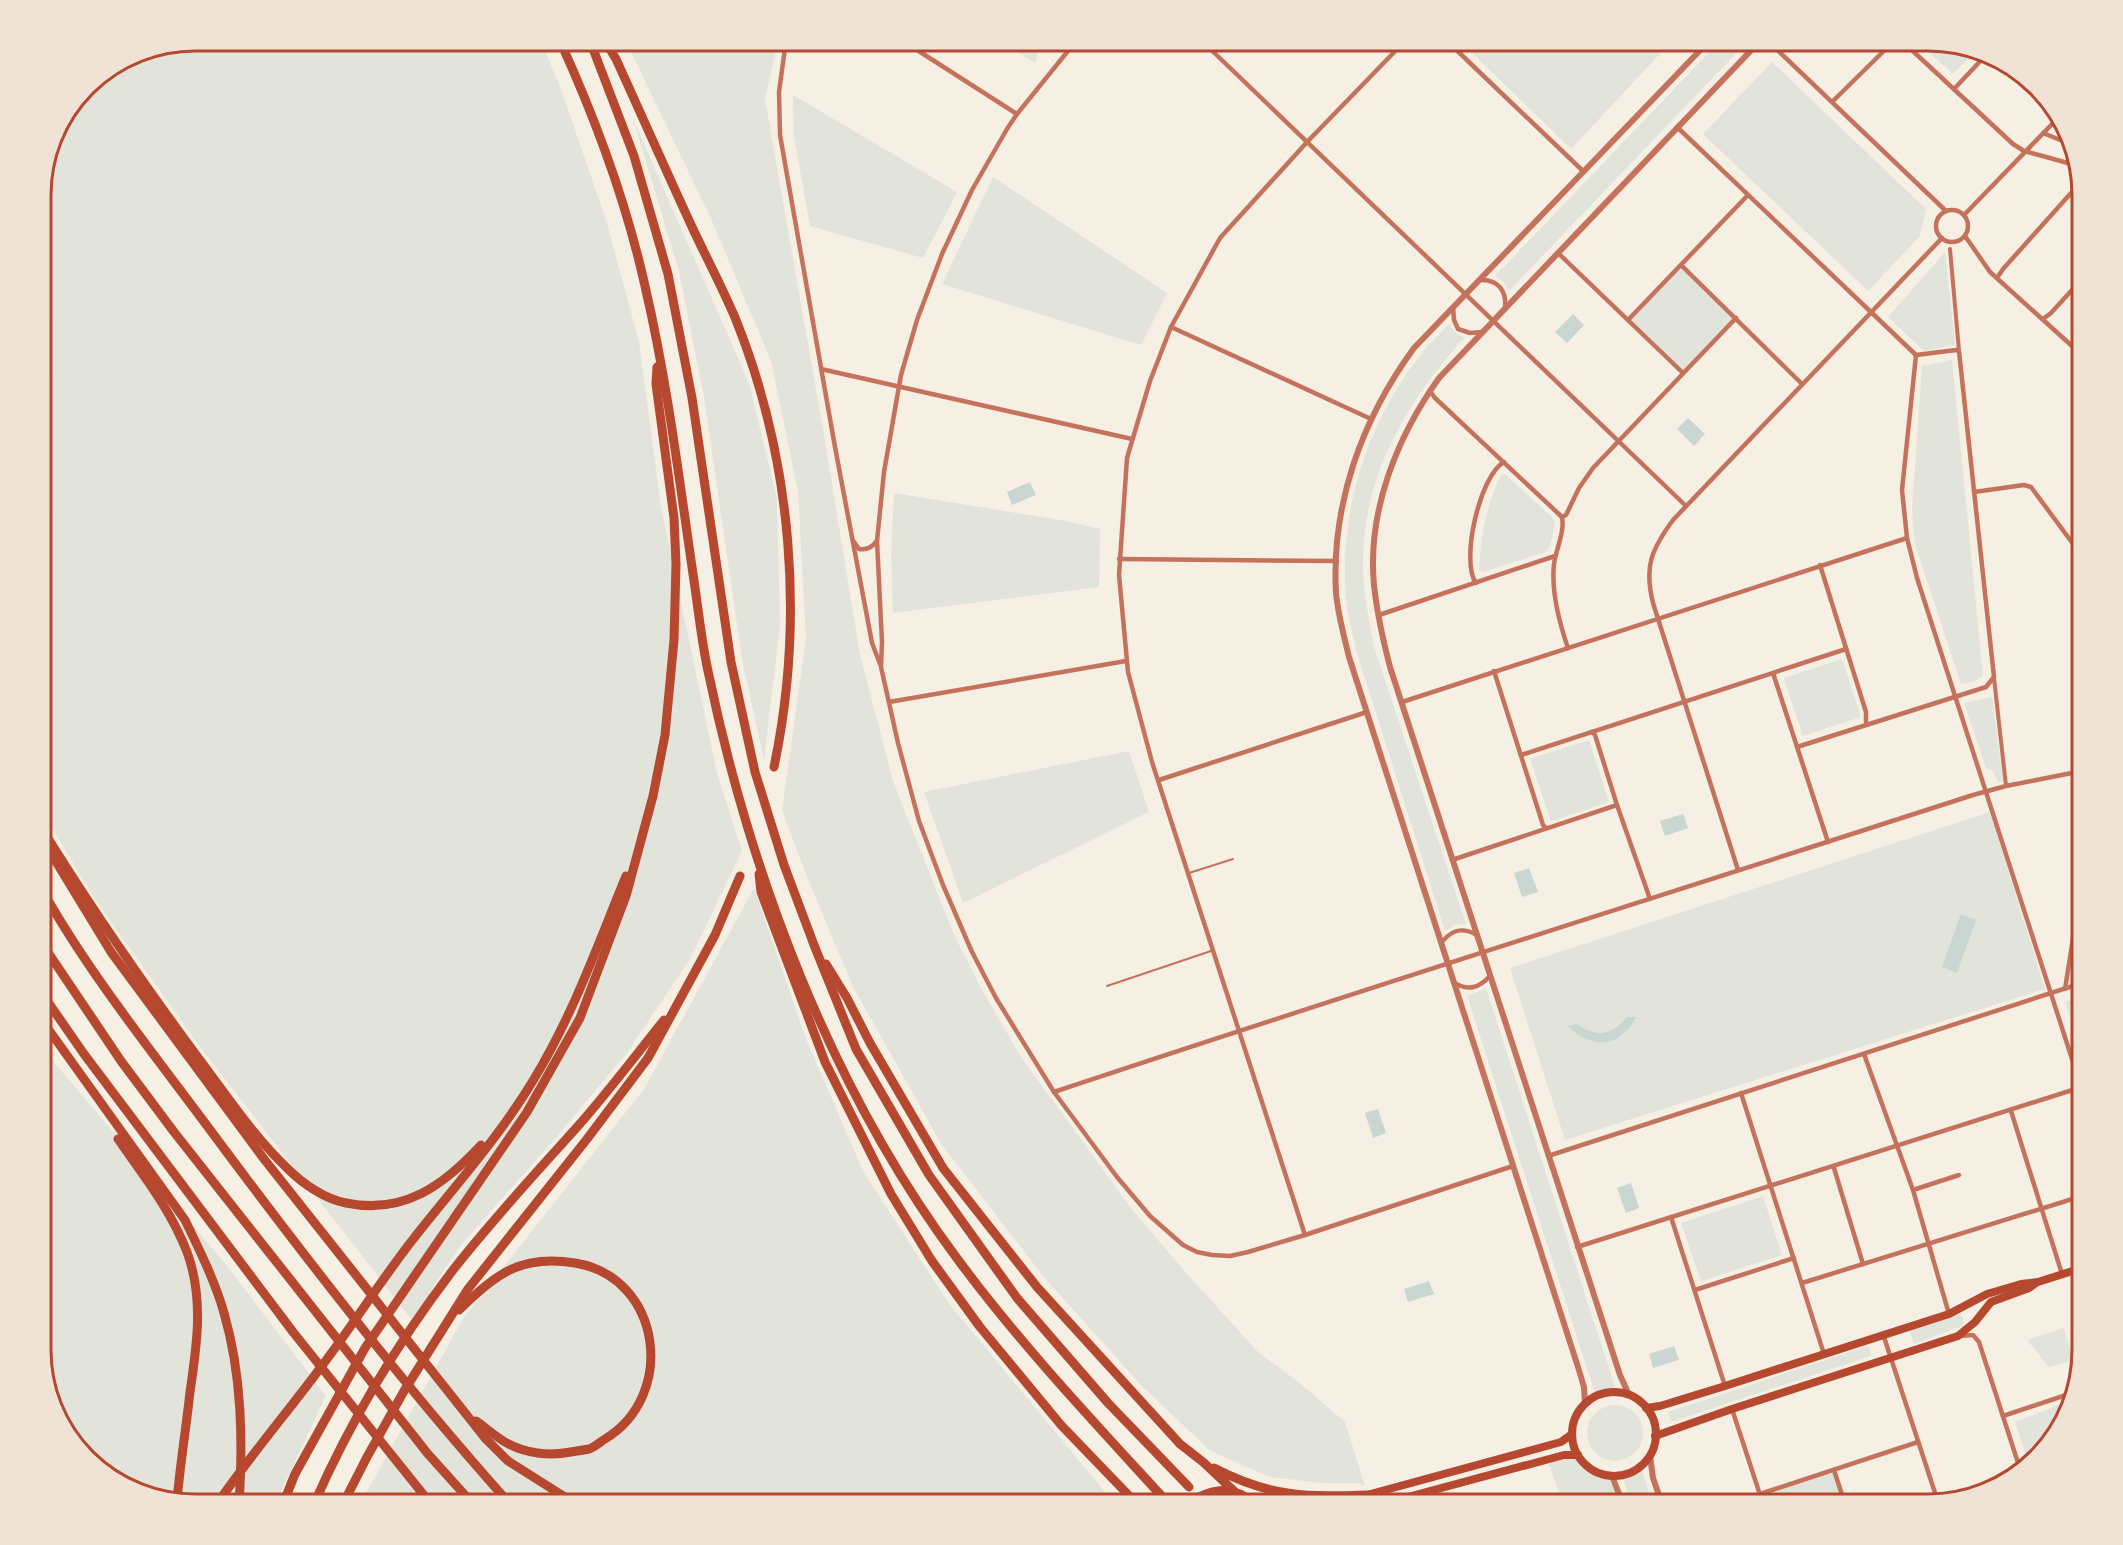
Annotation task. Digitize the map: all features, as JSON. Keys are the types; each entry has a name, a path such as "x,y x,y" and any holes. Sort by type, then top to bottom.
{"highway":[{"path":"566,51 590,107 622,202 645,285 658,350 707,667 733,780 755,854 812,1005 871,1124 911,1190 954,1254 998,1312 1060,1385 1160,1494"},
{"path":"594,51 634,156 668,274 692,399 730,662 755,772 784,865 856,1049 929,1175 1017,1298 1108,1403 1189,1487"},
{"path":"611,51 736,320 759,389 776,458 785,507 790,636 783,725 774,766"},
{"path":"287,1494 295,1474 365,1348 527,1112 580,1018 626,896 653,796 665,735 674,640 674,518 656,384 658,350"},
{"path":"224,1494 357,1319 399,1257 511,1115 535,1078 593,959 641,840"},
{"path":"51,843 155,1000 261,1139 289,1170 315,1190 344,1203 372,1206 405,1201 434,1188 460,1168 487,1138 549,1052"},
{"path":"51,853 111,952 264,1159 456,1402 485,1438 508,1461 560,1494"},
{"path":"755,854 761,892 825,1062 891,1194 932,1261 980,1327 1061,1425 1127,1494"},
{"path":"348,1494 404,1391 468,1289 587,1140 648,1058 715,935 740,876"},
{"path":"51,903 107,990 244,1175 439,1424 501,1494"},
{"path":"814,945 848,998 870,1043 943,1168 1037,1287 1180,1444 1235,1492"},
{"path":"51,957 121,1061 314,1312 428,1454 464,1494"},
{"path":"319,1494 355,1422 428,1305 478,1239 580,1124 682,998"},
{"path":"51,1006 84,1054 293,1332 425,1494"},
{"path":"51,1033 185,1220 199,1248 224,1312 234,1355 240,1415 239,1494"},
{"path":"66,1055 82,1088 158,1195 176,1226 188,1254 197,1294 198,1322 178,1493"},
{"path":"451,1318 476,1293 501,1274 528,1262 555,1260 583,1264 607,1274 633,1296 646,1324 652,1354 650,1372 638,1407 618,1431 590,1448 558,1454 539,1454 507,1443 469,1416"},
{"path":"1203,1462 1238,1480 1272,1492 1288,1494"}],"main road":[{"path":"1646,1408 1660,1406 1725,1386 1949,1314 1987,1294 2072,1271"},
{"path":"1655,1436 1958,1336 1975,1322 1991,1302 2029,1288 2038,1282"},
{"path":"1606,1393 1629,1395 1646,1408 1652,1416 1655,1436 1650,1456 1634,1471 1612,1476 1598,1473 1586,1466 1573,1445 1572,1434 1578,1412 1595,1397 1606,1393"},
{"path":"1375,1494 1561,1442 1572,1434"},
{"path":"1419,1494 1564,1455 1578,1455"},
{"path":"1200,1494 1219,1490 1240,1494"}],"street":[{"path":"785,51 779,92 780,135 872,643 881,667 898,743 920,821 956,918 996,998 1054,1092 1117,1177 1150,1216 1183,1245 1197,1252 1230,1256 1305,1235 1513,1166"},
{"path":"920,51 1017,114"},
{"path":"881,667 881,597 877,541 884,472 898,387 917,320 942,254 972,190 1017,114 1067,51"},
{"path":"1214,51 1686,506"},
{"path":"1305,1235 1152,762 1126,661 1119,559 1127,459 1150,381 1171,327 1220,238 1308,141 1394,51"},
{"path":"1458,51 1583,171"},
{"path":"1585,1404 1584,1387 1349,657 1340,623 1336,594 1339,530 1344,496 1356,456 1371,419 1395,374 1414,348 1698,51"},
{"path":"1629,1395 1620,1375 1577,1247 1390,667 1374,585 1373,560 1385,484 1401,442 1430,390 1482,332 1750,51"},
{"path":"1780,51 1946,211"},
{"path":"1833,101 1883,51"},
{"path":"1914,51 2013,144 2024,151 2068,163"},
{"path":"1954,89 1980,61"},
{"path":"1964,215 2053,124"},
{"path":"1677,127 1916,355 1959,351"},
{"path":"2043,134 2061,141"},
{"path":"1997,278 2072,192"},
{"path":"1628,320 1747,196"},
{"path":"1956,210 1964,215 1968,223 1965,236 1959,241 1952,242 1942,238 1936,229 1936,223 1941,214 1956,210"},
{"path":"1965,236 1985,267 2072,346"},
{"path":"1738,870 1657,618 1648,584 1650,565 1659,539 1686,506 1942,238"},
{"path":"1950,249 2006,786"},
{"path":"1558,253 1683,373"},
{"path":"1681,265 1802,384"},
{"path":"1479,280 1491,281 1502,289 1505,295 1505,308"},
{"path":"2043,319 2072,290"},
{"path":"1453,307 1454,321 1458,329 1470,333 1482,332"},
{"path":"1562,517 1566,515 1579,488 1618,440 1736,318"},
{"path":"1171,327 1371,419"},
{"path":"1916,355 1902,490 1907,538 1917,578 2072,1056"},
{"path":"821,369 1132,439"},
{"path":"1430,390 1435,398 1562,517 1563,526 1555,556 1555,600 1568,648"},
{"path":"1476,583 1472,577 1470,564 1474,524 1487,485 1496,468 1504,462"},
{"path":"1974,492 2024,485 2031,487 2072,541"},
{"path":"1402,702 1907,538"},
{"path":"853,540 859,549 866,550 877,541"},
{"path":"1379,615 1555,556"},
{"path":"1119,559 1337,561"},
{"path":"1820,565 1867,719 1866,724"},
{"path":"1521,755 1846,649"},
{"path":"889,702 1126,661"},
{"path":"1494,671 1543,825 1546,828"},
{"path":"1773,673 1828,842"},
{"path":"1797,747 1986,687 1994,677"},
{"path":"1159,780 1367,712"},
{"path":"1592,732 1595,735 1650,899"},
{"path":"1054,1092 1238,1030 1986,791 2072,773"},
{"path":"1452,860 1617,805"},
{"path":"1442,942 1458,930 1470,931 1477,935"},
{"path":"2065,988 2072,944"},
{"path":"1454,983 1473,988 1490,976"},
{"path":"1548,1156 2072,986"},
{"path":"1864,1054 1913,1190 1949,1314"},
{"path":"1577,1247 2072,1091"},
{"path":"1741,1093 1824,1354"},
{"path":"2011,1111 2062,1274"},
{"path":"1834,1168 1863,1264"},
{"path":"1913,1190 1959,1175"},
{"path":"1802,1283 2072,1199"},
{"path":"1671,1217 1725,1386"},
{"path":"1695,1290 1794,1258"},
{"path":"1883,1334 1935,1494"},
{"path":"1958,1336 1972,1335 1979,1342 2018,1462"},
{"path":"2003,1416 2064,1396"},
{"path":"1732,1409 1760,1494 1918,1442"},
{"path":"1650,1456 1653,1478 1659,1494"},
{"path":"1833,1470 1841,1494"},
{"path":"1612,1476 1619,1494"}],"lane":[{"path":"1189,873 1233,859"},
{"path":"1107,986 1214,950"}],"shaded area":[{"path":"186,51 545,51 562,92 606,220 639,342 661,507 717,773 742,851 690,959 627,1053 460,1246 412,1320 200,1047 96,901 51,827 51,186 56,158 70,123 93,93 123,70 158,56"},
{"path":"631,51 776,51 765,99 860,655 893,781 954,935 982,990 1021,1057 1134,1212 1259,1353 1301,1384 1345,1422 1365,1486 1358,1483 1322,1483 1269,1477 1209,1450 1141,1385 1043,1276 942,1145 853,987 782,810 806,639 798,491 771,361 712,221"},
{"path":"1016,51 1039,51 1035,63"},
{"path":"1470,51 1663,51 1571,149"},
{"path":"1710,51 1738,51 1509,291 1504,282 1495,276"},
{"path":"1928,51 1947,52 1969,58 1953,74"},
{"path":"1772,62 1926,209 1920,236 1868,291 1703,134"},
{"path":"793,95 957,192 923,258 810,226 794,136"},
{"path":"633,119 749,383 777,499 780,626 764,760 742,659 704,397 679,271"},
{"path":"993,177 1167,293 1141,345 942,284"},
{"path":"1945,252 1955,345 1924,351 1888,317"},
{"path":"1681,265 1736,318 1683,373 1628,320"},
{"path":"1573,314 1584,325 1567,343 1555,332"},
{"path":"1449,324 1456,333 1464,338 1443,362 1407,414 1379,471 1370,501 1363,565 1365,596 1374,647 1466,924 1454,925 1445,931 1357,653 1347,608 1345,575 1346,541 1351,508 1358,476 1369,444 1399,385 1422,354"},
{"path":"1952,360 1983,676 1975,681 1961,684 1915,544 1912,510 1922,366"},
{"path":"1688,418 1705,434 1694,446 1677,429"},
{"path":"1505,474 1552,517 1555,522 1550,547 1545,552 1483,572 1479,570 1485,521 1501,475"},
{"path":"1030,482 1036,495 1012,505 1007,492"},
{"path":"894,493 1066,521 1100,529 1099,587 893,613 891,554"},
{"path":"1842,659 1861,717 1803,736 1784,678"},
{"path":"1992,697 2003,781 1998,782 1993,771 1986,768 1964,703"},
{"path":"1589,740 1609,802 1551,821 1530,759"},
{"path":"1129,751 1149,812 963,903 924,792"},
{"path":"1990,812 2045,989 1565,1140 1510,968"},
{"path":"1683,814 1688,828 1665,836 1660,821"},
{"path":"1529,868 1538,892 1522,897 1514,873"},
{"path":"754,888 806,1039 864,1173 950,1305 1107,1494 366,1494 464,1317 644,1089"},
{"path":"1961,914 1976,920 1957,973 1942,967"},
{"path":"1486,988 1615,1387 1595,1393 1467,996"},
{"path":"2072,1000 2072,1024 2065,1002"},
{"path":"1627,1017 1636,1017 1622,1035 1605,1042 1586,1039 1567,1026 1577,1024 1597,1033 1604,1033 1615,1028"},
{"path":"51,1059 228,1267 326,1396 280,1494 186,1494 149,1486 115,1470 81,1438 62,1405 51,1359"},
{"path":"1378,1109 1386,1133 1373,1138 1365,1113"},
{"path":"1631,1183 1639,1208 1626,1213 1617,1188"},
{"path":"1763,1196 1782,1255 1701,1281 1681,1223"},
{"path":"1429,1281 1434,1294 1408,1302 1404,1289"},
{"path":"1960,1312 1964,1323 1960,1327 1914,1344 1909,1330"},
{"path":"2064,1328 2072,1355 2071,1367 2069,1361 2049,1367 2027,1340"},
{"path":"1674,1346 1679,1360 1653,1368 1649,1354"},
{"path":"1868,1346 1871,1356 1671,1422 1668,1412"},
{"path":"2061,1404 2048,1430 2026,1456 2015,1422"},
{"path":"1610,1405 1620,1405 1635,1413 1641,1422 1643,1433 1641,1444 1635,1453 1620,1461 1610,1461 1599,1456 1592,1449 1587,1438 1587,1428 1592,1417 1599,1410"},
{"path":"1578,1455 1593,1469 1612,1476 1619,1494 1560,1494 1549,1464"},
{"path":"1834,1470 1842,1494 1760,1494"},
{"path":"1642,1471 1650,1494 1629,1494 1623,1478"}]}
